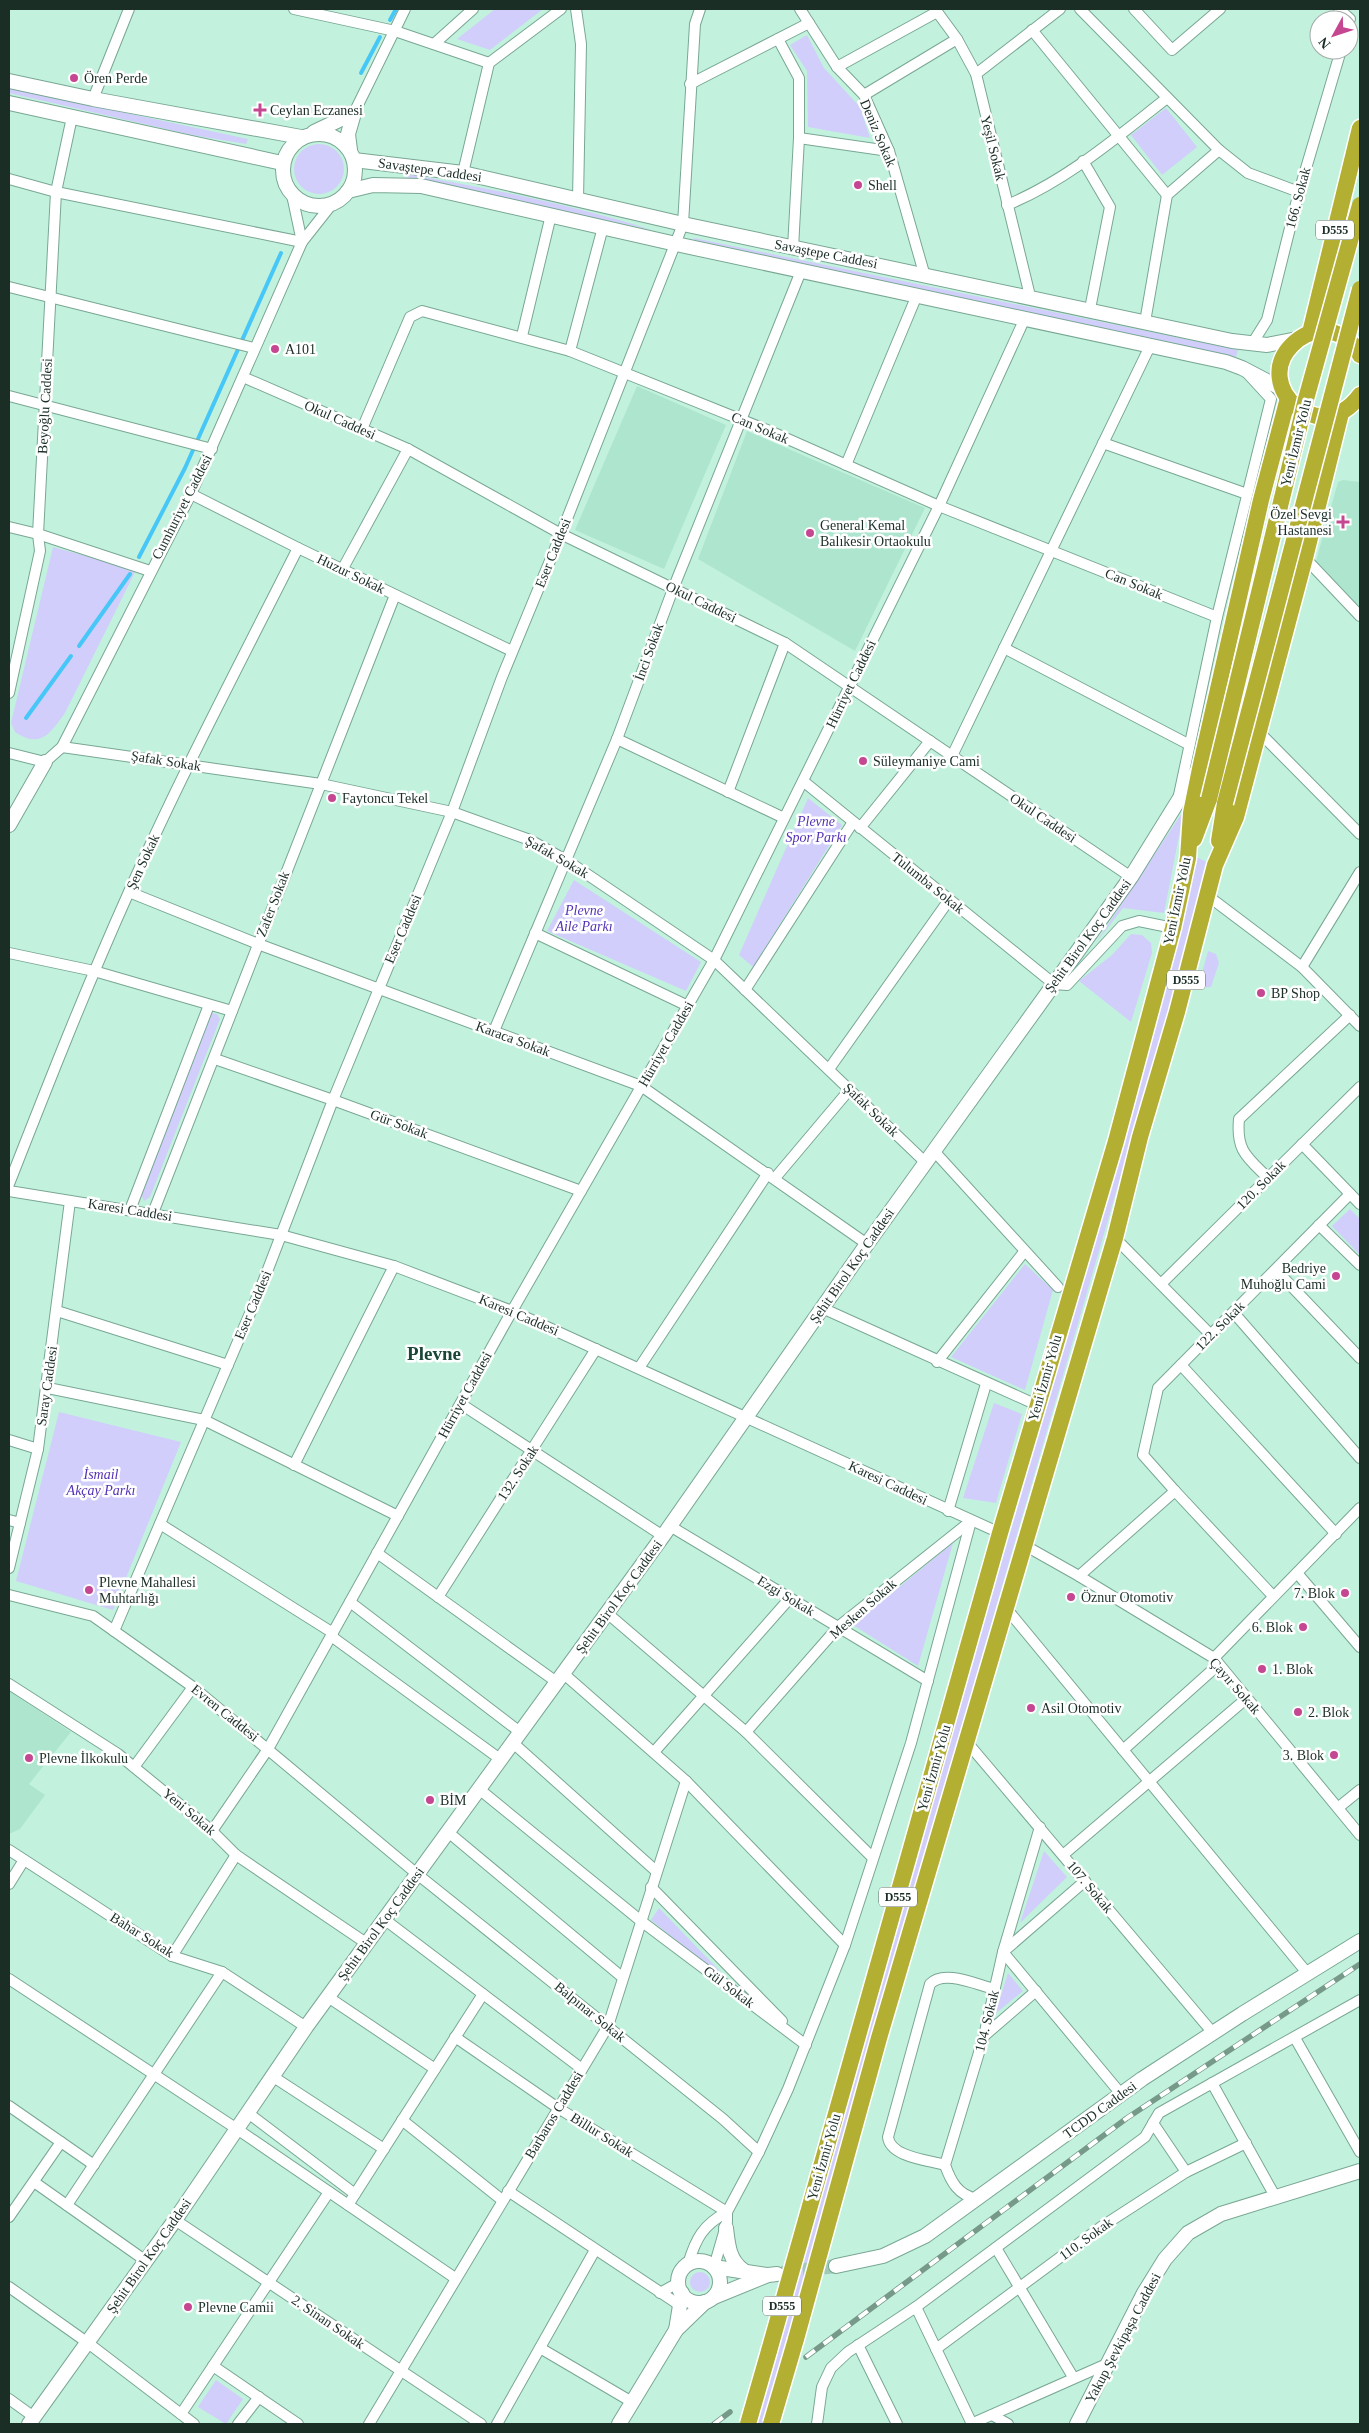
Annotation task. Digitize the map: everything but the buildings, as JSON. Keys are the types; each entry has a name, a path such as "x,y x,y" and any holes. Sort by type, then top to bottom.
{"highway":[{"name":"D555","path":"1304,336 1360,128"},
{"name":"Yeni İzmir Yolu","path":"1217,801 1306,399 1360,205"},
{"name":"Yeni İzmir Yolu","path":"1217,801 1360,289"},
{"path":"1304,336 1323,331 1337,334 1350,341 1360,351"},
{"name":"Yeni İzmir Yolu","path":"748,2424 1000,1533 1116,1141 1173,928 1188,858 1191,812 1201,764 1285,394 1280,376 1282,362 1288,349 1304,336"},
{"path":"1285,394 1300,410 1312,416 1327,417 1353,405"},
{"name":"Yeni İzmir Yolu","path":"771,2424 966,1741 1116,1238 1140,1136 1208,896 1215,865 1236,817 1305,558 1353,405"},
{"path":"1188,858 1217,801"},
{"path":"1215,865 1217,801"}],"main road":[{"path":"9,80 93,99 306,136 333,136 352,155"},
{"path":"9,103 282,163"},
{"path":"354,113 348,134 354,176 348,191 332,204 310,206 292,195 282,174 282,163 289,148 306,136 354,113"},
{"name":"Savaştepe Caddesi","path":"352,155 463,173 793,248 924,273 1252,344 1267,345 1304,336"},
{"name":"Savaştepe Caddesi","path":"348,191 373,185 421,186 676,244 1025,318 1242,368 1285,394"},
{"path":"9,825 45,762"},
{"name":"Şehit Birol Koç Caddesi","path":"32,2421 175,2220 306,2026 516,1737 561,1679 925,1162 1131,877 1201,764"},
{"name":"TCDD Caddesi","path":"836,2266 883,2256 905,2247 940,2227 1121,2094 1213,2033 1360,1941"},
{"name":"Yakup Şevkipaşa Caddesi","path":"1077,2424 1144,2293 1165,2260 1188,2232 1221,2214 1360,2171"},
{"path":"726,2228 731,2256 736,2265 743,2270"},
{"path":"676,2330 680,2294 683,2269 688,2264 702,2261 714,2267 772,2275 710,2299 690,2300 680,2294"},
{"path":"619,2424 676,2330 710,2299 720,2285 718,2272 714,2267"}],"street":[{"path":"93,99 129,9"},
{"path":"294,9 395,30 489,63"},
{"path":"354,113 405,9"},
{"path":"434,44 473,9"},
{"path":"463,173 489,63 561,9"},
{"path":"576,9 581,44 578,199"},
{"name":"Eser Caddesi","path":"114,1631 282,1235 377,988 452,812 512,651 562,534 676,244 683,224 694,24 700,9"},
{"name":"Deniz Sokak","path":"800,9 836,66 864,95 889,151 924,273"},
{"path":"976,74 1060,9"},
{"path":"1080,9 1218,150 1248,173 1299,192"},
{"path":"1134,9 1172,50 1220,9"},
{"path":"836,66 936,10"},
{"name":"Yeşil Sokak","path":"936,10 957,39 976,74 1030,296"},
{"path":"690,84 809,24"},
{"path":"1032,30 1167,194"},
{"path":"778,39 799,78 799,138 793,248"},
{"path":"864,95 957,39"},
{"name":"166. Sokak","path":"1252,344 1266,320 1299,192 1338,60"},
{"path":"1007,206 1038,193 1119,136 1167,98"},
{"name":"Beyoğlu Caddesi","path":"9,693 40,551 38,534 56,192 72,117"},
{"path":"799,138 889,151"},
{"path":"1145,322 1167,194 1218,150"},
{"path":"1083,161 1110,207 1090,309"},
{"path":"9,179 56,192 302,242 292,195"},
{"name":"Cumhuriyet Caddesi","path":"45,762 62,747 150,571 191,494 302,242 332,204"},
{"path":"522,336 551,215"},
{"path":"570,351 603,227"},
{"name":"İnci Sokak","path":"494,1031 617,739 673,588 801,271"},
{"path":"9,287 254,348"},
{"path":"846,465 917,296"},
{"name":"Can Sokak","path":"362,430 410,317 422,311 522,336 570,351 741,420 938,506 1217,617"},
{"name":"Hürriyet Caddesi","path":"212,1831 268,1749 512,1310 714,960 938,506 1025,318"},
{"path":"952,756 1150,346"},
{"path":"1177,801 1217,617 1271,399 1242,368"},
{"name":"Okul Caddesi","path":"243,377 408,450 562,534 786,644 1131,877"},
{"path":"9,396 212,449"},
{"path":"1103,443 1247,494"},
{"path":"342,570 408,450"},
{"name":"Huzur Sokak","path":"191,494 342,570 512,651"},
{"path":"9,527 38,534 150,571"},
{"name":"Şen Sokak","path":"9,1184 94,971 129,892 189,765 298,548"},
{"path":"1305,558 1360,616"},
{"name":"Zafer Sokak","path":"153,1213 215,1059 232,1011 395,595"},
{"path":"728,792 786,644"},
{"path":"1004,648 1188,744"},
{"path":"1259,732 1360,834"},
{"path":"617,739 784,818"},
{"path":"744,990 857,825 930,741"},
{"name":"Şafak Sokak","path":"62,747 321,784 452,812 530,840 566,860 714,960 925,1162"},
{"path":"9,754 45,762"},
{"name":"Tulumba Sokak","path":"803,781 1054,984"},
{"path":"1302,967 1360,872"},
{"name":"Karaca Sokak","path":"129,892 258,944 642,1086 867,1244"},
{"path":"1208,896 1302,967 1360,1026"},
{"path":"829,1069 949,900"},
{"path":"1054,984 1067,985 1122,926 1139,921 1173,928"},
{"path":"535,933 688,1006"},
{"path":"9,953 94,971 232,1011"},
{"path":"130,1210 209,1005"},
{"path":"1268,1178 1242,1152 1237,1136 1239,1119 1350,1015"},
{"name":"Gür Sokak","path":"215,1059 581,1191"},
{"name":"120. Sokak","path":"1161,1284 1360,1087"},
{"path":"639,1368 771,1176 850,1089"},
{"path":"1302,1144 1360,1204"},
{"path":"934,1151 1024,1252 1058,1287"},
{"name":"Karesi Caddesi","path":"9,1191 282,1235 394,1266 512,1310 948,1511 1000,1533"},
{"name":"122. Sokak","path":"1175,1491 1143,1455 1158,1388 1350,1194"},
{"name":"Saray Caddesi","path":"9,1568 38,1449 48,1388 70,1201"},
{"path":"1319,1226 1360,1266"},
{"path":"1116,1238 1211,1335"},
{"path":"937,1362 1024,1252"},
{"path":"294,1465 394,1266"},
{"path":"1276,1270 1360,1358"},
{"path":"822,1308 937,1362 1037,1405"},
{"path":"57,1311 228,1365"},
{"path":"1234,1313 1360,1458"},
{"name":"132. Sokak","path":"438,1597 596,1349"},
{"path":"1181,1365 1336,1534"},
{"path":"948,1511 986,1384"},
{"path":"48,1388 204,1420 398,1516"},
{"name":"Ezgi Sokak","path":"461,1404 532,1450 667,1531 790,1598 928,1681"},
{"path":"9,1440 38,1449"},
{"path":"1079,1576 1175,1491 1273,1596"},
{"path":"1123,1750 1216,1662 1273,1596 1360,1508"},
{"path":"9,1520 20,1523"},
{"path":"714,2267 726,2228 727,2212 760,2152 806,2045 845,1944 911,1743 971,1521"},
{"name":"Mesken Sokak","path":"746,1732 838,1627 971,1521"},
{"path":"160,1524 332,1634 500,1759"},
{"name":"Çayır Sokak","path":"1024,1545 1079,1576 1216,1662 1339,1807 1360,1835"},
{"path":"377,1554 561,1679 654,1752 686,1781 845,1944"},
{"path":"1297,1573 1360,1647"},
{"name":"Evren Caddesi","path":"9,1594 93,1616 193,1687 417,1874"},
{"path":"654,1752 790,1598"},
{"path":"350,1602 516,1737 656,1871"},
{"path":"1006,1608 1308,1974"},
{"path":"607,1613 706,1695 872,1857"},
{"name":"Yeni Sokak","path":"9,1684 118,1754 212,1831 236,1855 366,1943"},
{"path":"134,1767 193,1687"},
{"path":"1063,1855 1246,1698"},
{"name":"107. Sokak","path":"966,1741 1213,2033"},
{"name":"Barbaros Caddesi","path":"368,2424 608,2026 622,1977 686,1781"},
{"name":"Gül Sokak","path":"480,1789 641,1921 806,2045"},
{"path":"1339,1807 1360,1790"},
{"name":"104. Sokak","path":"945,2165 984,2036 1003,1952 1040,1827"},
{"path":"448,1832 622,1977"},
{"name":"Bahar Sokak","path":"9,1850 172,1956 222,1972 306,2026"},
{"path":"172,1956 236,1855"},
{"path":"9,1884 24,1860"},
{"name":"Balpınar Sokak","path":"417,1874 723,2119 760,2152"},
{"path":"1085,1882 1003,1952 1121,2094"},
{"name":"Gül Sokak","path":"651,1887 806,2045"},
{"path":"384,1919 582,2069"},
{"path":"67,2205 222,1972"},
{"path":"977,2199 966,2197 952,2183 945,2165 897,2151 890,2144 888,2137 930,1984 935,1979 946,1977 995,1989"},
{"path":"9,1979 237,2129 455,2278"},
{"path":"984,2036 1036,1991"},
{"path":"348,2205 482,1994"},
{"path":"328,1997 435,2069"},
{"path":"817,2424 822,2387 831,2368 858,2345 916,2307 1145,2137 1159,2113 1296,2038 1360,2000"},
{"name":"Billur Sokak","path":"455,2037 558,2108 727,2212"},
{"path":"1296,2038 1360,2152"},
{"path":"272,2076 384,2149"},
{"path":"1212,2083 1276,2198"},
{"path":"9,2106 94,2165"},
{"path":"248,2113 355,2194"},
{"path":"402,2120 505,2195 595,2250 660,2293 680,2294"},
{"path":"1153,2123 1186,2172"},
{"path":"9,2217 61,2142"},
{"name":"110. Sokak","path":"936,2349 1101,2227 1186,2172 1246,2144"},
{"path":"34,2182 146,2261"},
{"path":"181,2414 329,2192"},
{"path":"688,2264 699,2235 711,2221 727,2212"},
{"name":"2. Sinan Sokak","path":"175,2220 481,2424"},
{"path":"996,2248 1073,2377"},
{"path":"498,2424 595,2250"},
{"path":"9,2286 88,2343 194,2424"},
{"path":"660,2293 680,2294"},
{"path":"916,2307 971,2424 1073,2377 1109,2363"},
{"path":"858,2345 897,2424"},
{"path":"540,2348 632,2402"},
{"path":"213,2366 298,2424"},
{"path":"238,2424 259,2397"},
{"path":"9,2399 32,2421"},
{"path":"992,2415 1008,2424"}],"shaded area":[{"path":"637,386 726,425 664,569 575,530"},
{"name":"General Kemal Balıkesir Ortaokulu","path":"747,431 925,508 855,651 698,559"},
{"name":"Özel Sevgi Hastanesi","path":"1343,480 1360,482 1360,607 1316,561 1338,482"},
{"name":"Plevne İlkokulu","path":"9,1691 71,1732 29,1784 45,1795 20,1829 9,1834"}],"green space":[{"path":"495,9 543,9 490,50 457,39"},
{"path":"807,35 824,68 860,107 870,138 808,127 807,71 790,45"},
{"path":"9,88 248,139 246,144 192,135 9,93"},
{"path":"1166,108 1197,147 1162,175 1131,135"},
{"path":"314,144 324,144 337,151 344,164 344,174 337,187 324,194 314,194 305,190 298,183 294,174 294,164 298,155 305,148"},
{"path":"406,174 530,198 652,230 405,177"},
{"path":"694,238 1238,350 1236,357 694,240"},
{"path":"53,547 136,570 65,713 44,737 31,739 15,732 11,723"},
{"name":"Plevne Spor Parkı","path":"808,798 842,825 753,967 739,955"},
{"path":"1184,810 1164,913 1123,908 1095,944"},
{"path":"1196,857 1207,862 1162,1033 915,1887 771,2397 762,2424 757,2424 808,2238 1154,1031 1178,940"},
{"name":"Plevne Aile Parkı","path":"574,880 701,962 686,991 547,931"},
{"path":"1131,934 1142,935 1151,943 1152,953 1131,1022 1079,981 1112,955"},
{"path":"1208,951 1216,954 1219,963 1211,987 1198,988"},
{"path":"212,1013 217,1014 220,1019 150,1197 144,1201 141,1194"},
{"path":"1350,1209 1360,1219 1360,1255 1332,1226"},
{"path":"1025,1264 1053,1290 1025,1390 951,1357"},
{"path":"994,1403 1022,1414 996,1503 963,1498"},
{"name":"İsmail Akçay Parkı","path":"59,1412 181,1442 113,1610 16,1581"},
{"path":"953,1543 918,1666 853,1625"},
{"path":"1044,1851 1067,1877 1020,1923"},
{"path":"659,1908 739,1991 651,1920"},
{"path":"1008,1973 1023,1991 995,2014"},
{"path":"700,2272 707,2275 710,2282 707,2289 700,2292 693,2289 690,2282 693,2275"},
{"path":"216,2380 243,2399 226,2424 198,2407"}],"waterway":[{"path":"390,20 396,9"},
{"path":"361,73 380,37"},
{"path":"139,557 185,468 281,253"},
{"path":"79,646 130,574"},
{"path":"26,718 71,656"}],"tunnel":[{"path":"782,2273 836,2266"}],"railway":[{"path":"806,2357 1127,2118 1360,1964"},
{"path":"714,2424 730,2412"}],"place":[{"name":"Ören Perde","path":"74,78"},
{"name":"Ceylan Eczanesi","path":"260,110"},
{"name":"Shell","path":"858,185"},
{"name":"A101","path":"275,349"},
{"name":"Özel Sevgi Hastanesi","path":"1343,522"},
{"name":"General Kemal Balıkesir Ortaokulu","path":"810,533"},
{"name":"Süleymaniye Cami","path":"863,761"},
{"name":"Faytoncu Tekel","path":"332,798"},
{"name":"BP Shop","path":"1261,993"},
{"name":"Bedriye Muhoğlu Cami","path":"1336,1276"},
{"name":"Plevne Mahallesi Muhtarlığı","path":"89,1590"},
{"name":"7. Blok","path":"1345,1593"},
{"name":"Öznur Otomotiv","path":"1071,1597"},
{"name":"6. Blok","path":"1303,1627"},
{"name":"1. Blok","path":"1262,1669"},
{"name":"Asil Otomotiv","path":"1031,1708"},
{"name":"2. Blok","path":"1298,1712"},
{"name":"3. Blok","path":"1334,1755"},
{"name":"Plevne İlkokulu","path":"29,1758"},
{"name":"BİM","path":"430,1800"},
{"name":"Plevne Camii","path":"188,2307"}],"district":[{"name":"Plevne","path":"434,1353"}]}
